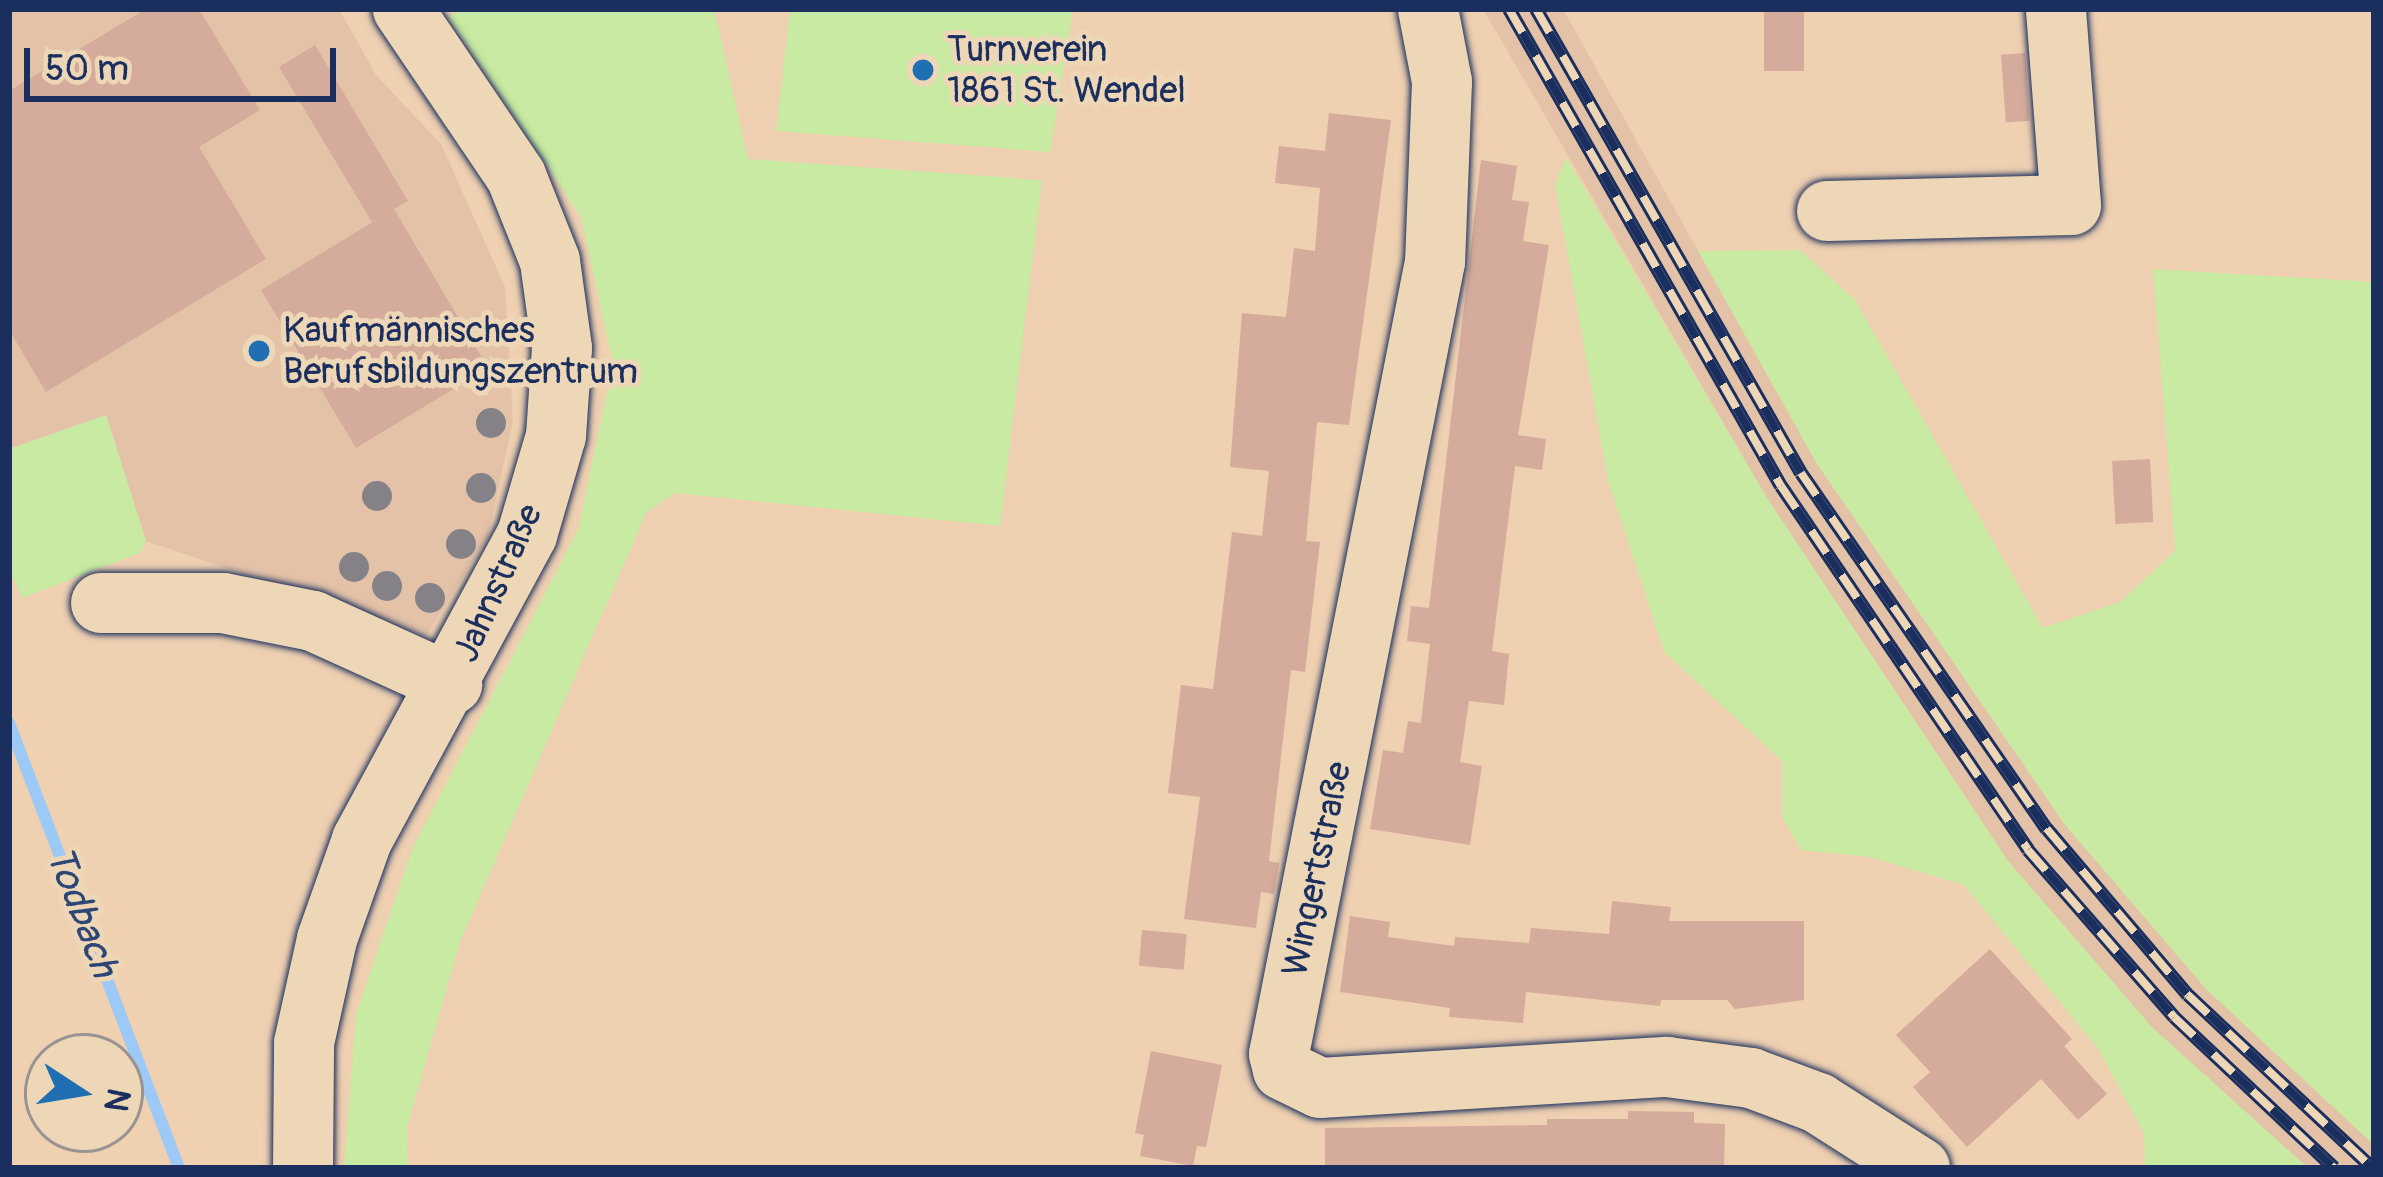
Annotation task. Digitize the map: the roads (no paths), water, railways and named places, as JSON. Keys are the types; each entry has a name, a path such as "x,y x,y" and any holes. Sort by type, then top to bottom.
{"street":[{"name":"Jahnstraße","path":"303,1168 304,1043 327,939 362,840 452,684 526,535 556,436 562,348 550,261 517,176 403,9"},
{"name":"Wingertstraße","path":"1428,9 1443,103 1435,262 1279,1054 1283,1070 1320,1088 1667,1066 1751,1078 1818,1103 1920,1168"},
{"path":"1827,211 2071,205 2056,9"},
{"path":"101,603 223,603 313,621 452,684"}],"waterway":[{"name":"Todbach","path":"9,723 179,1168"}],"railway":[{"path":"1509,9 1781,486 2028,850 2174,1017 2334,1168"},
{"path":"1536,9 1801,473 2047,829 2188,995 2372,1168"}],"place":[{"name":"Turnverein 1861 St. Wendel","path":"923,70"},
{"name":"Kaufmännisches Berufsbildungszentrum","path":"259,351"}]}
